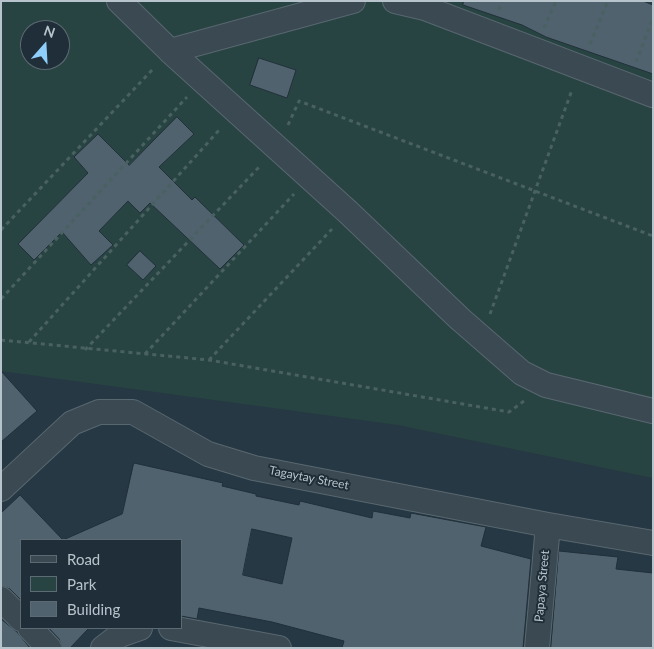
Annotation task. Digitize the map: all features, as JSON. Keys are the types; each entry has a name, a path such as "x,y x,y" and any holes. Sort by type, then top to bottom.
{"street":[{"path":"119,1 170,51 310,177 522,373 546,385 653,410"},
{"path":"170,51 353,1"},
{"path":"395,1 425,8 653,95"},
{"name":"Tagaytay Street","path":"1,489 72,423 99,412 133,412 208,454 254,468 548,525 653,542"},
{"name":"Papaya Street","path":"537,648 548,525"},
{"path":"1,599 20,618"},
{"path":"31,629 49,648"},
{"path":"103,648 120,635 137,629"},
{"path":"176,629 279,648"}],"path":[{"path":"482,338 533,190 608,1"},
{"path":"627,85 653,18"},
{"path":"1,230 170,51"},
{"path":"1,299 203,80"},
{"path":"86,350 277,148 299,102 653,236"},
{"path":"29,342 237,111"},
{"path":"145,354 310,177"},
{"path":"209,360 348,212"},
{"path":"1,340 86,350 209,360 508,412 546,385"}],"green space":[{"path":"1,1 653,1 653,478 398,425 1,371"}],"building":[{"path":"464,1 643,1 653,5 653,74 546,37 522,25 463,5"},
{"path":"259,58 296,70 287,98 250,85"},
{"path":"177,117 194,134 159,167 192,200 195,197 244,245 220,269 150,203 140,213 128,201 99,231 113,245 91,265 62,232 34,260 18,244 88,173 74,157 98,134 129,165"},
{"path":"140,251 156,266 143,280 127,265"},
{"path":"1,371 37,411 1,442"},
{"path":"134,463 223,483 222,486 256,494 256,496 299,505 300,501 372,518 373,511 410,518 411,513 486,527 481,546 531,559 523,648 342,648 344,641 272,622 199,608 197,619 182,616 182,539 65,539 122,514","holes":["252,529 292,538 282,584 243,575"]},
{"path":"20,495 62,539 20,539 20,599 10,589 1,586 1,513"},
{"path":"559,551 618,557 616,569 653,573 653,648 551,648"},
{"path":"1,619 17,632 30,648 1,648"},
{"path":"50,629 88,629 70,648 62,648 59,639"}]}
